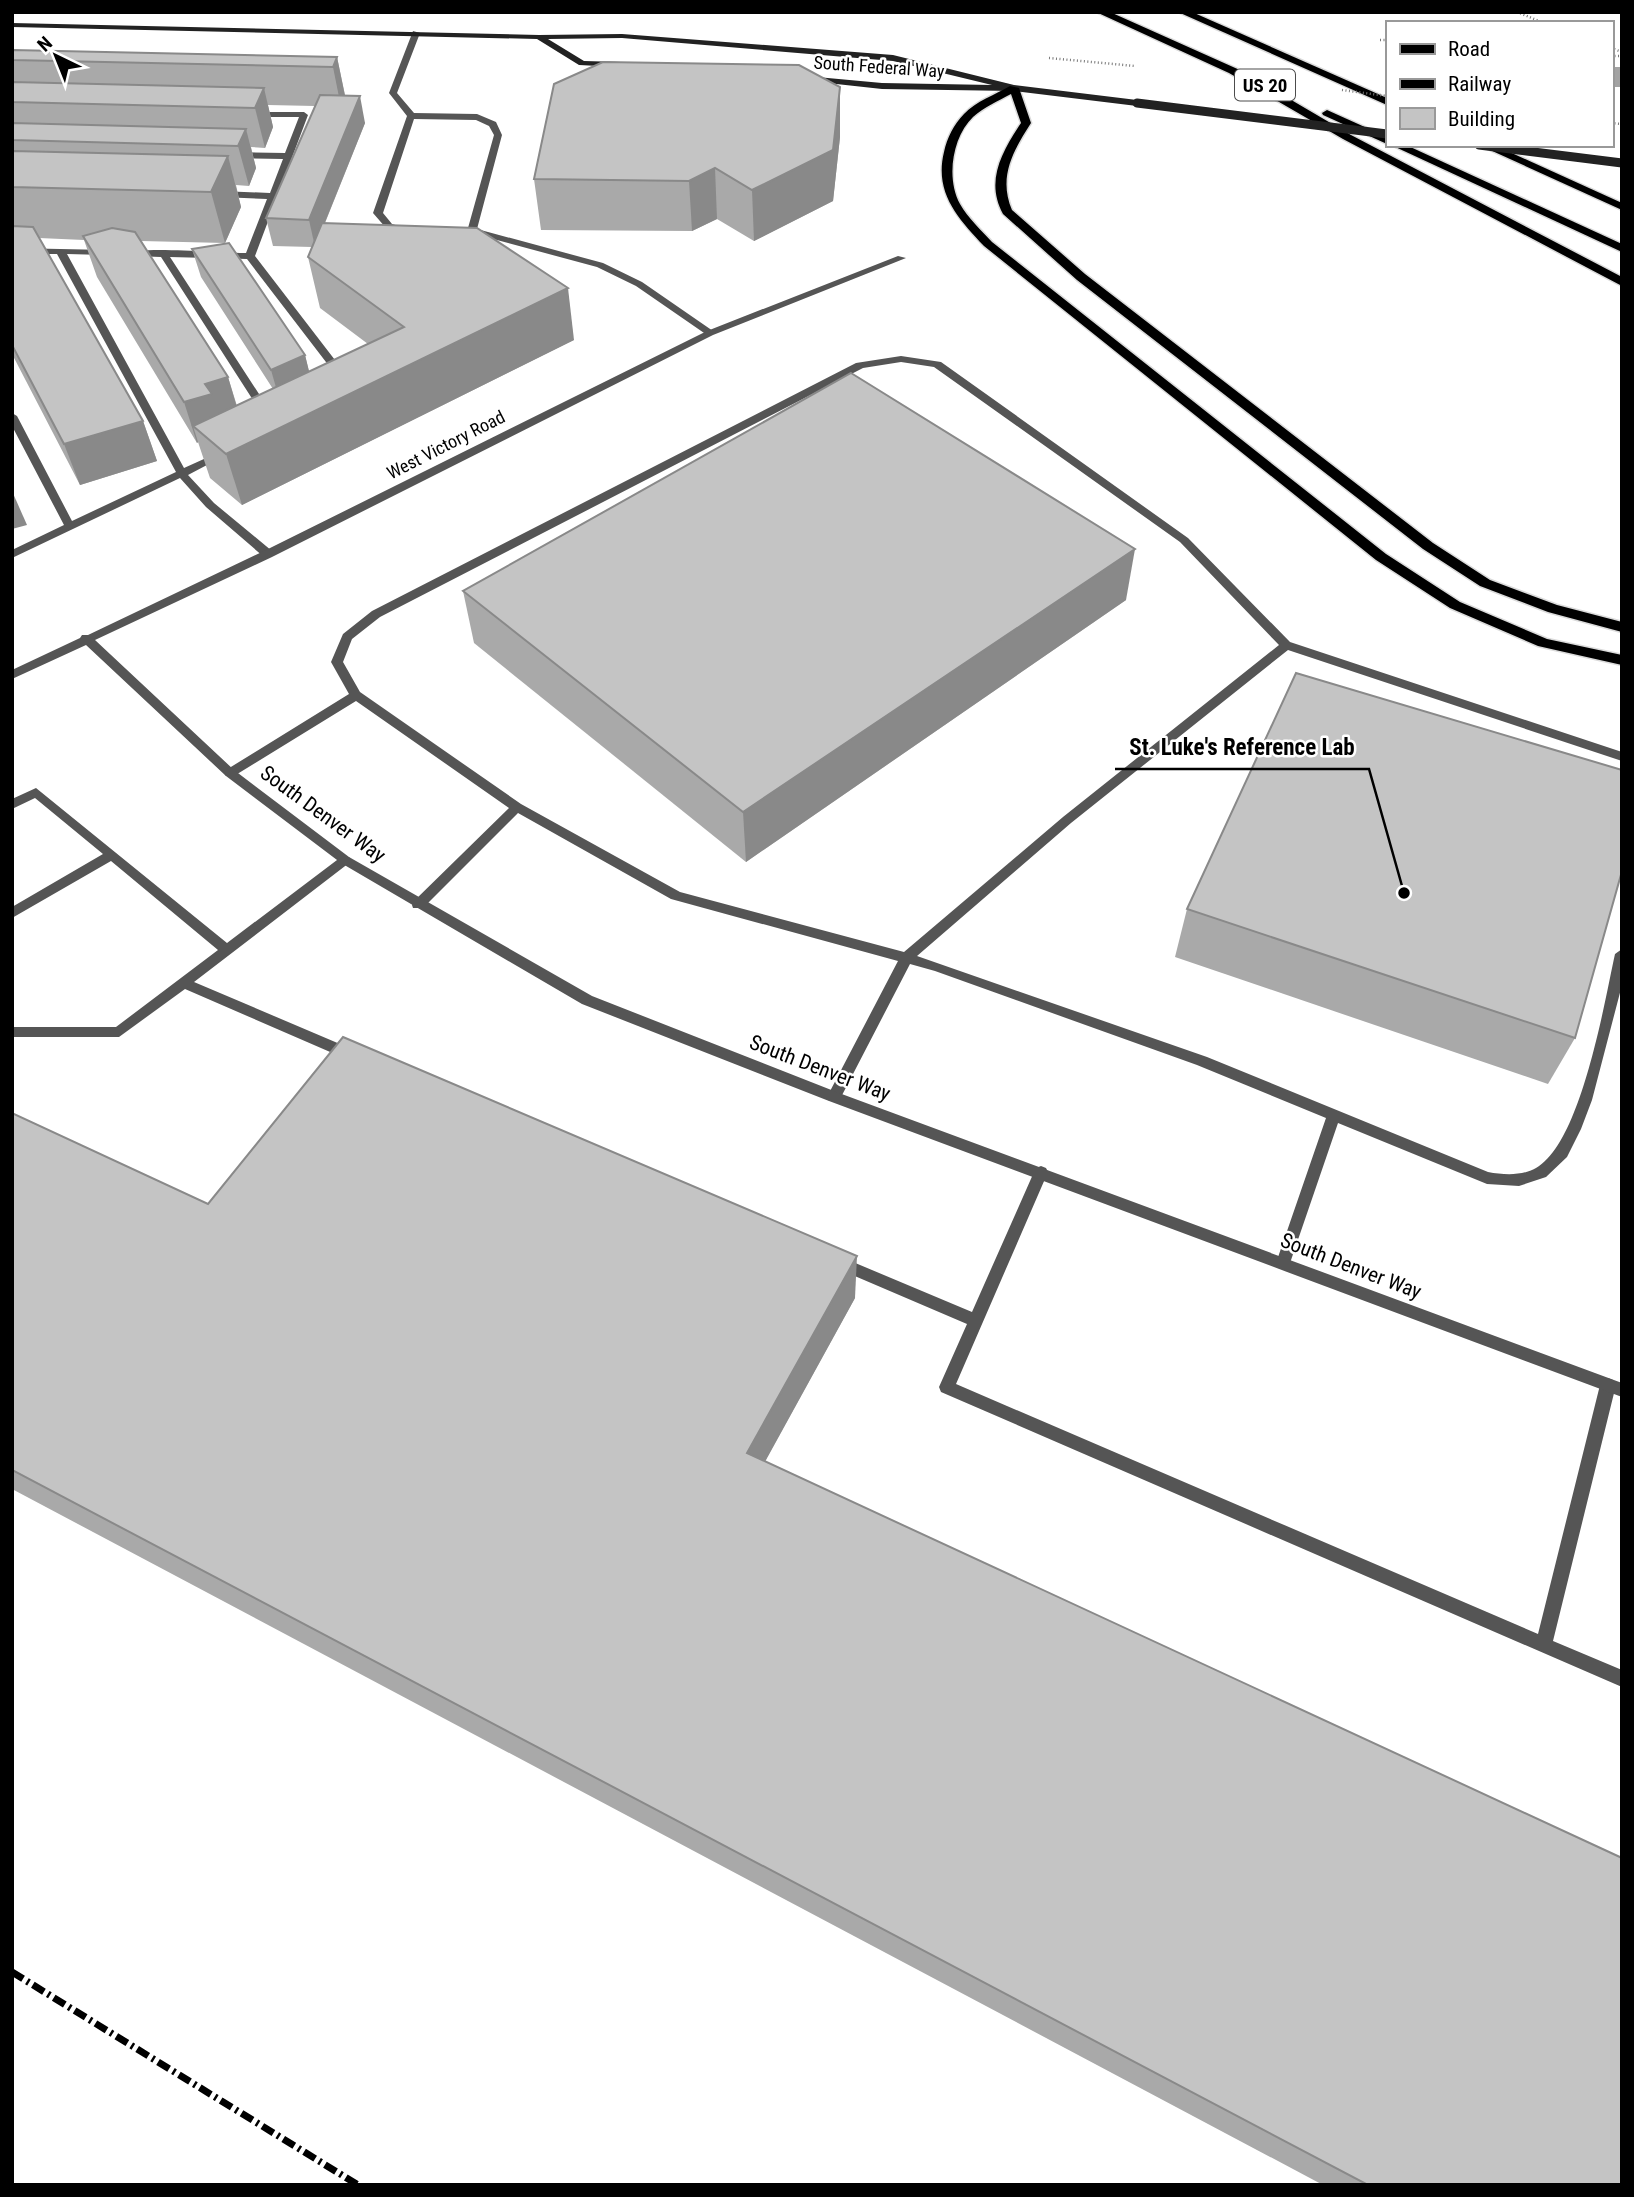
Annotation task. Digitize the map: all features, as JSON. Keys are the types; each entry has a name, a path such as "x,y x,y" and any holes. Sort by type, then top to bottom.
{"main road":[{"name":"US 20","path":"1101,12 1386,141"},
{"name":"US 20","path":"1183,12 1386,102"},
{"name":"South Federal Way","path":"12,25 539,37 622,36 893,58 1014,88"},
{"name":"South Federal Way","path":"539,37 582,63 631,65"},
{"path":"1230,69 1347,137 1622,282"},
{"name":"South Federal Way","path":"801,77 882,86 1014,88 1386,134"},
{"path":"1622,627 1553,609 1485,583 1428,546 1027,232 1007,212 1000,198 1003,160 1026,123 1014,88 967,116 953,138 948,155 947,188 953,202 988,244 1402,571 1455,605 1543,643 1622,660"},
{"path":"1400,147 1622,249"},
{"path":"1487,147 1622,207"},
{"path":"1498,147 1622,163"}],"street":[{"path":"411,116 393,93 416,33"},
{"path":"248,114 304,115 250,256"},
{"path":"411,116 477,117 493,124 498,135 472,230"},
{"path":"411,116 378,213 389,226 413,231"},
{"path":"219,155 288,156"},
{"path":"205,194 274,195"},
{"path":"460,230 472,230 600,265 639,284 710,332"},
{"path":"12,251 112,252"},
{"path":"60,251 182,474 210,505 268,554"},
{"path":"125,253 250,256"},
{"path":"163,253 269,417"},
{"path":"250,256 354,391"},
{"name":"West Victory Road","path":"12,675 268,554 710,332 901,258"},
{"path":"1622,757 1286,645 1184,540 937,364 901,359 860,365 376,614 347,637 337,662 356,695 517,807 676,896 907,957 1202,1060 1487,1178 1512,1183 1548,1168 1562,1151 1588,1096 1622,954"},
{"path":"12,416 71,527"},
{"path":"12,554 229,451"},
{"name":"South Denver Way","path":"86,638 230,773 345,860 418,905 587,1000 834,1097 1615,1388"},
{"path":"834,1097 907,957 1068,820 1286,645"},
{"path":"230,773 356,695"},
{"path":"12,805 36,792 227,950"},
{"path":"418,905 517,807"},
{"path":"12,913 112,855"},
{"path":"12,1032 119,1032 345,860"},
{"path":"183,983 362,1059"},
{"path":"1283,1263 1334,1114"},
{"path":"1041,1172 947,1387 1622,1679"},
{"path":"823,1255 976,1321"},
{"path":"1544,1645 1615,1388"}],"path":[{"path":"1517,12 1539,21"},
{"path":"1380,40 1386,40"}],"building":[{"path":"12,50 337,57 333,67 12,60"},
{"path":"603,62 799,65 840,87 833,150 752,190 715,168 689,181 534,179 554,84"},
{"path":"12,82 264,88 255,108 12,102"},
{"path":"320,95 360,96 309,220 266,218"},
{"path":"12,123 246,129 238,146 12,140"},
{"path":"12,151 228,156 211,192 12,187"},
{"path":"322,223 477,228 568,288 226,454 193,426 404,327 308,257"},
{"path":"12,226 33,227 143,421 64,444 12,345"},
{"path":"112,228 135,232 228,377 205,384 212,394 184,402 83,236"},
{"path":"229,243 305,355 271,370 192,249"},
{"path":"851,373 1135,549 743,812 463,591"},
{"path":"1296,673 1622,770 1622,871 1575,1038 1187,909"},
{"path":"343,1037 857,1256 747,1453 1622,1858 1622,2185 1368,2185 12,1470 12,1113 208,1204"}],"waterway":[{"path":"1613,77 1622,77"}],"railway":[{"path":"12,1972 358,2185"}],"place":[{"name":"St. Luke's Reference Lab","path":"1404,893"}]}
